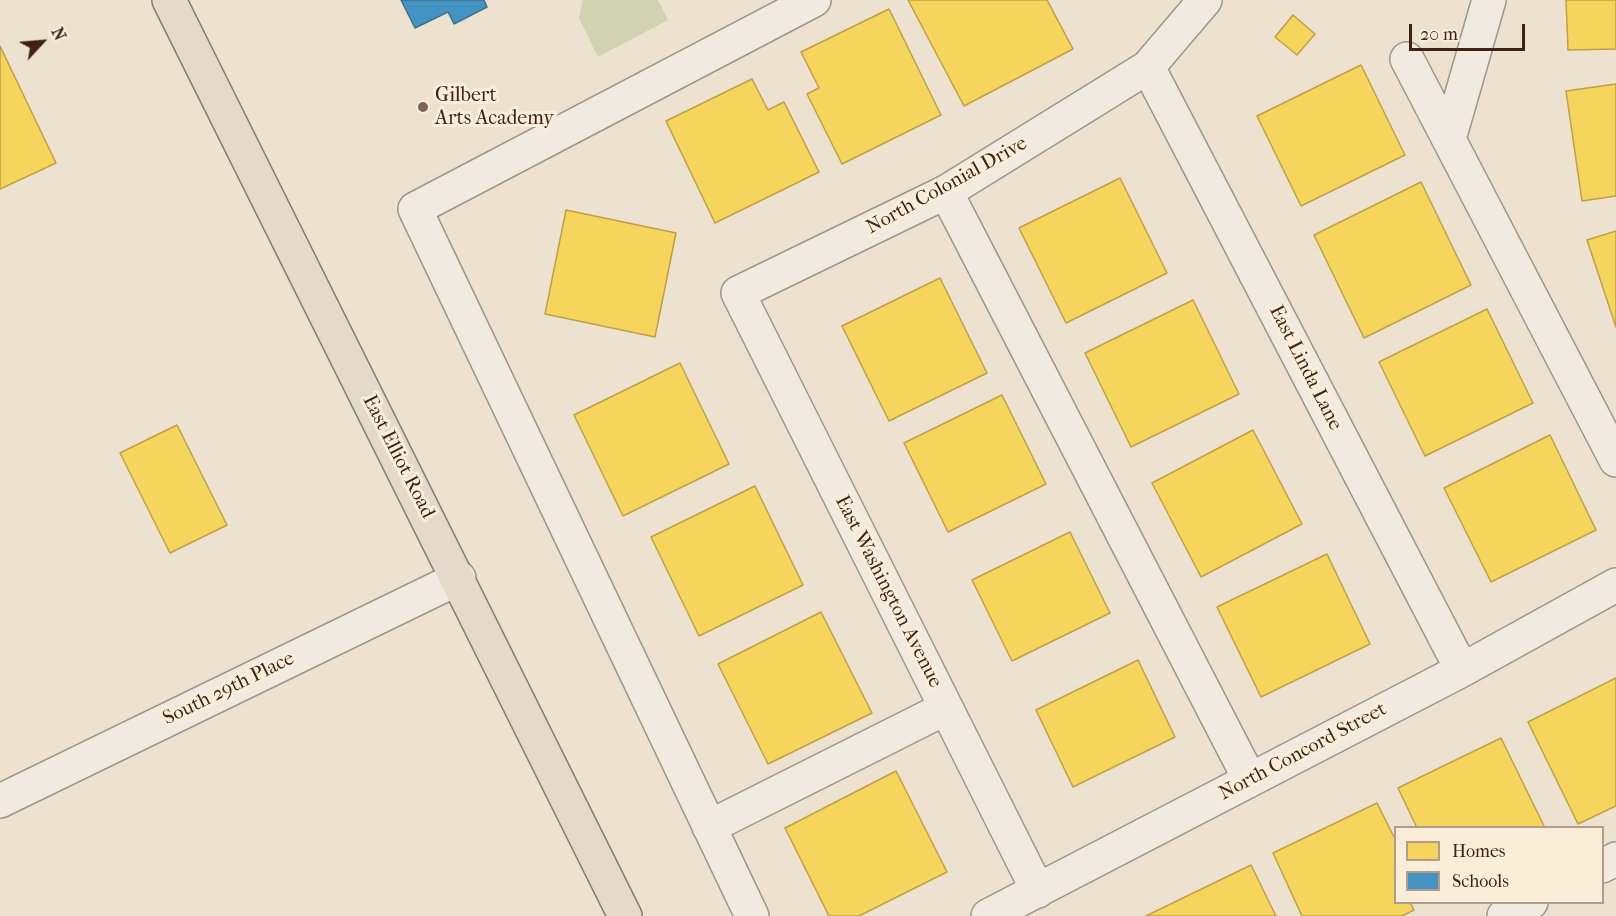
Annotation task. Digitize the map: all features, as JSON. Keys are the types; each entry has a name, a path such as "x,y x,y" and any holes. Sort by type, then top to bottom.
{"main road":[{"name":"East Elliot Road","path":"169,0 459,578 625,916"}],"street":[{"path":"752,916 415,209 814,0"},
{"name":"North Colonial Drive","path":"738,293 946,192 1148,67 1205,0"},
{"path":"1449,140 1489,0"},
{"path":"1407,59 1616,460"},
{"name":"East Linda Lane","path":"1148,67 1462,670"},
{"path":"946,192 1250,780"},
{"name":"East Washington Avenue","path":"738,293 1038,891"},
{"name":"South 29th Place","path":"0,801 459,578"},
{"name":"North Concord Street","path":"988,916 1462,670 1616,585"},
{"path":"710,827 946,708"},
{"path":"1504,916 1529,904"}],"green space":[{"path":"583,0 658,0 668,20 598,57 579,18"}],"building: Homes":[{"path":"908,0 1047,0 1073,49 964,106"},
{"path":"1566,0 1616,0 1616,49 1568,50"},
{"path":"889,9 941,115 842,164 807,94 819,88 801,52"},
{"path":"1293,15 1315,34 1297,55 1275,37"},
{"path":"0,46 56,163 0,189"},
{"path":"1361,65 1405,155 1301,206 1257,116"},
{"path":"752,79 768,110 784,102 819,172 715,223 666,121"},
{"path":"1616,84 1616,196 1582,201 1566,91"},
{"path":"1120,178 1167,273 1066,323 1019,228"},
{"path":"1421,182 1471,285 1364,338 1314,235"},
{"path":"566,210 676,233 655,337 545,314"},
{"path":"1616,231 1616,327 1587,240"},
{"path":"940,278 987,373 889,421 842,326"},
{"path":"1193,300 1239,394 1131,447 1085,353"},
{"path":"1487,309 1533,403 1425,456 1379,362"},
{"path":"680,363 729,464 623,516 574,415"},
{"path":"1002,395 1046,484 948,532 904,443"},
{"path":"177,425 227,525 170,553 120,453"},
{"path":"1253,430 1302,524 1201,577 1152,483"},
{"path":"1550,435 1596,530 1491,582 1444,488"},
{"path":"755,486 803,585 699,636 651,537"},
{"path":"1070,532 1110,613 1012,661 972,580"},
{"path":"1327,554 1370,644 1261,697 1217,607"},
{"path":"821,612 872,713 768,764 718,664"},
{"path":"1138,660 1175,737 1073,787 1036,710"},
{"path":"1616,678 1616,806 1578,824 1528,722"},
{"path":"1501,738 1544,826 1416,826 1398,788"},
{"path":"896,771 947,872 859,916 829,916 785,828"},
{"path":"1377,803 1394,837 1394,904 1411,904 1414,910 1402,916 1302,916 1273,853"},
{"path":"1251,865 1276,916 1146,916"}],"building: Schools":[{"path":"401,0 484,0 487,7 454,24 448,12 415,28"}],"place":[{"name":"Gilbert Arts Academy","path":"423,107"}]}
